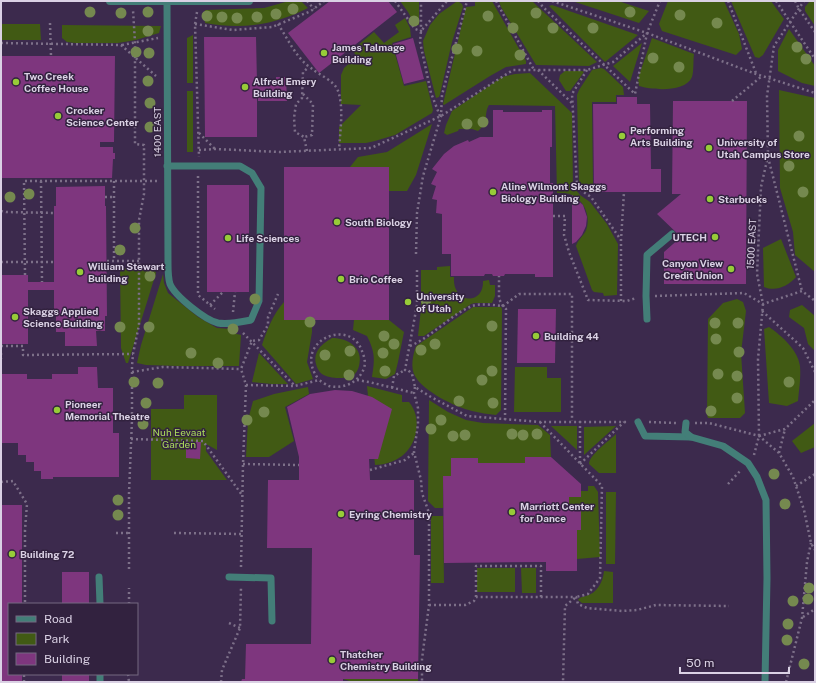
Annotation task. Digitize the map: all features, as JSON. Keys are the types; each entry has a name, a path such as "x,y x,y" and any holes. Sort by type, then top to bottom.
{"street":[{"path":"110,1 249,1"}],"lane":[{"name":"1400 EAST","path":"167,1 168,263 170,284 182,299 202,315 217,322 232,323 251,320 259,301 261,188 252,173 240,166 198,166"},
{"path":"167,166 198,166"},
{"path":"647,319 647,256 672,234"},
{"path":"638,422 645,436 691,437 723,446 748,463 757,477 766,500 767,578 765,682"},
{"path":"686,423 685,432 691,437"},
{"path":"100,577 100,603"},
{"path":"229,577 271,578 272,621"}],"path":[{"path":"307,1 314,9"},
{"path":"195,24 233,30 272,27 314,9 324,1"},
{"path":"395,1 415,29 422,31"},
{"path":"421,1 422,31 420,42 431,93 441,116"},
{"path":"422,31 447,1"},
{"path":"416,254 417,213 423,176 441,116 442,95 467,1"},
{"path":"496,1 536,70 574,105"},
{"path":"538,1 635,94 647,33 660,1"},
{"path":"552,1 647,33 756,74 815,92"},
{"path":"728,1 756,74"},
{"path":"776,1 815,59"},
{"path":"795,1 815,32"},
{"name":"1500 EAST","path":"753,458 759,436 758,359 762,304 757,274 761,188 768,156 767,96 774,46 789,21 804,1"},
{"path":"129,568 132,372 133,354 139,325 139,220 144,194 144,145 135,144 135,42 133,10"},
{"path":"198,11 195,24 199,132 198,295 216,310"},
{"path":"50,22 51,56"},
{"path":"278,24 298,55 309,67 335,85 338,91 340,100 339,149"},
{"path":"198,150 216,149 279,152 371,148 441,116 513,70 587,70 613,62 647,33"},
{"path":"1,43 122,45 167,35"},
{"path":"122,45 167,86"},
{"path":"302,93 313,104 312,135 304,137 295,132 294,118 296,104 302,98 302,93 303,72 309,67"},
{"path":"587,70 572,94 574,105 577,186 592,197 621,240"},
{"path":"732,101 762,76"},
{"path":"199,132 216,149"},
{"path":"304,137 307,151"},
{"path":"768,156 802,291 815,301"},
{"path":"25,274 24,181 152,181"},
{"path":"41,181 42,282"},
{"path":"114,181 114,261"},
{"path":"621,301 621,240 624,192"},
{"path":"105,197 114,197"},
{"path":"1,211 54,213"},
{"path":"553,216 565,216 564,235 588,300 621,301 646,296 744,293 762,304 802,291"},
{"path":"107,261 139,261"},
{"path":"1,262 54,262"},
{"path":"405,370 417,305 416,270"},
{"path":"499,276 499,299 506,309 505,420"},
{"path":"210,305 223,292"},
{"path":"235,292 232,323 252,341 295,386"},
{"path":"252,341 259,340 268,325 268,317 278,294"},
{"path":"409,346 418,342 472,306 503,306 519,294 572,294 572,421"},
{"path":"761,310 803,348 815,372"},
{"path":"334,334 346,335 355,340 361,347 365,359 364,369 357,380 344,387 328,386 319,380 314,373 311,364 313,350 318,343 326,337 334,334"},
{"path":"241,568 246,385 241,369 252,341"},
{"path":"1,346 23,346 23,355 133,354"},
{"path":"1,353 1,359"},
{"path":"132,372 163,367 241,369"},
{"path":"392,388 394,376 400,371 408,370 412,374 415,387 414,393 418,408 418,424 414,452 421,480 422,493 429,513 429,605 422,659 422,682"},
{"path":"246,385 295,386 319,380"},
{"path":"357,380 414,393"},
{"path":"415,387 467,416 540,422 580,421 709,423 759,436 779,453 793,477 804,510 811,543 815,550"},
{"path":"759,436 785,429 815,400"},
{"path":"580,421 580,464"},
{"path":"476,597 576,597 588,594 600,578 602,486 540,422"},
{"path":"580,464 624,422"},
{"path":"779,453 785,429"},
{"path":"131,438 202,441 243,496"},
{"path":"370,470 405,460 414,452"},
{"path":"243,464 299,465"},
{"path":"728,484 741,470"},
{"path":"796,486 815,474"},
{"path":"1,482 14,481 27,504 25,530 25,603"},
{"path":"116,533 129,533"},
{"path":"174,533 242,534"},
{"path":"786,682 802,618 807,562 811,543"},
{"path":"429,605 465,605 474,601 476,597 476,566 541,566 541,598"},
{"path":"221,682 222,670 240,628 241,585"},
{"path":"129,588 129,603"},
{"path":"576,597 578,604 587,608 622,611 637,610 656,605 729,606"},
{"path":"564,682 564,606 576,597"},
{"path":"802,618 815,609"},
{"path":"229,622 240,628"}],"shaded area":[{"name":"University of Utah","path":"1,1 815,1 815,682 1,682"}],"green space":[{"path":"289,1 301,1 308,8 296,14 270,22 245,26 205,23 205,10 264,8"},
{"path":"400,1 419,1 419,25 415,25"},
{"path":"475,1 492,1 526,61 526,64 506,67 444,105 466,7 475,6"},
{"path":"499,1 532,1 597,62 589,66 536,65 501,7"},
{"path":"572,1 618,1 649,11 639,23"},
{"path":"668,1 724,1 739,34 742,49 736,55 662,31 659,24"},
{"path":"731,1 771,1 784,19 763,55 759,58 755,57"},
{"path":"810,1 815,1 815,26 805,11 805,7"},
{"path":"456,2 462,4 463,7 452,42 440,94 439,97 436,98 424,51 423,41 430,25 439,14"},
{"path":"552,5 638,35 605,62 549,6"},
{"path":"405,18 410,28 411,37 392,43 404,86 426,81 433,110 432,113 395,135 366,143 339,143 339,127 361,105 341,104 341,75 344,68 357,57 352,50 374,32 384,43 399,32 395,25"},
{"path":"1,24 40,24 41,40 1,40"},
{"path":"62,25 161,26 159,33 136,40 118,43 75,43 67,42 62,38"},
{"path":"789,29 815,66 815,86 802,83 778,71 778,50"},
{"path":"193,35 193,83 187,83 187,38"},
{"path":"652,38 694,54 693,75 683,86 668,89 652,89 639,86 638,78"},
{"path":"642,43 630,82 613,66"},
{"path":"601,68 604,69 623,87 624,95 616,95 616,102 592,102 593,185 590,185 590,192 588,192 582,189 579,185 577,95 592,70"},
{"path":"565,71 584,72 570,91 566,91 559,80 560,75"},
{"path":"530,73 572,113 573,186 580,195 590,202 607,224 618,244 617,295 604,296 603,293 594,292 592,290 576,246 586,230 588,222 587,213 580,201 572,195 557,193 555,106 489,105 484,124 478,131 472,129 459,129 458,131 447,135 444,133 452,111 502,77"},
{"path":"779,90 815,98 815,272 795,255 793,232 780,188"},
{"path":"187,91 193,91 193,152 187,152"},
{"path":"432,124 416,175 407,191 389,191 389,167 350,167 358,157 387,152"},
{"path":"781,239 796,277 782,287 773,289 764,287 763,248"},
{"path":"450,266 450,277 454,277 455,286 458,293 463,297 474,298 479,295 482,289 483,281 489,280 490,285 495,285 495,296 492,303 471,304 424,336 418,336 421,309 421,270 437,270 437,267"},
{"path":"154,267 156,273 128,363 126,363 121,348 120,268"},
{"path":"163,274 164,283 168,293 198,317 217,328 231,329 233,333 241,335 239,366 179,366 146,365 137,363 141,345"},
{"path":"737,299 743,302 746,311 741,353 745,413 740,418 708,418 708,319 723,303"},
{"path":"284,302 284,320 312,320 312,332 307,362 313,379 296,384 262,345 268,328"},
{"path":"802,305 815,316 815,351 808,344 804,328 789,317 790,310"},
{"path":"473,307 501,307 502,309 501,410 496,415 465,409 440,398 419,382 413,373 412,365 416,346"},
{"path":"354,320 389,320 404,332 395,374 386,379 372,377 374,360 372,347 367,336 353,330"},
{"path":"769,327 789,344 799,360 800,379 798,401 787,406 769,403 764,329"},
{"path":"332,338 338,338 349,342 357,349 360,360 359,366 357,372 352,376 333,378 325,376 318,370 315,359 317,352 322,345"},
{"path":"259,353 288,384 252,382"},
{"path":"515,367 547,367 547,378 561,378 561,412 514,412"},
{"path":"367,386 402,395 402,402 409,402 416,415 417,423 415,438 412,445 402,456 385,464 375,465"},
{"path":"308,387 309,394 285,407 294,441 269,457 246,457 248,420 253,401 274,394"},
{"name":"Nuh Eevaat Garden","path":"184,395 217,395 217,450 206,444 206,451 227,480 151,480 151,409 184,409"},
{"path":"429,400 448,412 466,420 483,423 538,425 550,435 551,457 525,457 525,463 478,463 478,458 451,458 451,476 443,476 443,508 435,508 428,501"},
{"path":"815,423 815,447 801,453 792,441"},
{"path":"551,426 577,426 577,450"},
{"path":"616,426 584,455 584,427"},
{"path":"616,434 616,473 599,473 589,464 590,460 596,452"},
{"path":"588,486 594,486 598,492 600,557 577,559 577,530 581,504 569,504 569,497 581,497 581,491 588,491"},
{"path":"606,492 616,492 615,564 606,564"},
{"path":"431,516 443,516 444,583 431,583"},
{"path":"477,568 515,568 515,592 477,592"},
{"path":"521,568 536,568 536,593 522,593"},
{"path":"604,571 613,572 613,603 582,603 578,600 581,597 590,595 596,590 601,583"},
{"path":"343,679 418,679 418,682 353,682"}],"building":[{"name":"James Talmage Building","path":"330,1 388,1 397,12 319,73 288,33"},
{"name":"Alfred Emery Building","path":"204,37 256,37 257,83 276,83 276,77 286,77 287,101 258,101 257,91 257,137 205,137"},
{"path":"413,38 424,79 404,84 393,44"},
{"name":"Crocker Science Center","path":"1,56 115,56 114,142 100,142 100,147 113,147 113,153 115,153 115,159 113,159 112,178 1,178"},
{"name":"Performing Arts Building","path":"617,97 637,97 637,104 650,104 651,169 661,169 661,192 594,192 593,104 617,104"},
{"name":"University of Utah Campus Store","path":"673,101 747,101 746,284 664,284 664,252 681,237 657,214 681,194 672,194"},
{"name":"Aline Wilmont Skaggs Biology Building","path":"493,110 503,110 503,112 542,112 542,110 552,110 550,183 553,183 553,277 535,277 535,274 505,274 504,276 485,274 484,276 451,276 451,254 442,254 442,214 436,213 437,200 432,199 436,186 431,184 437,172 432,169 444,154 454,146 480,137 493,137"},
{"name":"South Biology","path":"284,167 389,167 389,320 284,320"},
{"name":"Life Sciences","path":"207,185 249,185 249,292 207,292"},
{"name":"William Stewart Building","path":"105,186 107,316 105,316 105,331 96,331 97,346 65,346 65,332 56,332 56,316 54,316 54,290 28,290 28,344 1,344 1,275 28,275 28,282 54,282 54,206 56,206 56,187"},
{"path":"572,195 583,205 587,217 586,226 582,235 572,244"},
{"name":"Building 44","path":"518,309 556,309 555,363 517,363"},
{"name":"Pioneer Memorial Theatre","path":"78,367 97,367 98,388 113,388 113,433 119,433 119,477 53,477 53,479 41,479 41,471 34,471 34,462 26,462 26,455 18,455 18,443 1,443 1,374 27,374 27,379 52,379 52,374 78,374"},
{"name":"Eyring Chemistry","path":"335,390 352,391 372,397 392,409 378,459 369,459 370,480 414,480 414,555 420,555 418,679 343,679 343,682 241,682 242,679 245,679 246,644 311,644 312,548 267,548 268,480 299,480 299,457 287,407 310,394"},
{"path":"186,442 201,442 200,459 186,458"},
{"name":"Marriott Center for Dance","path":"525,457 551,457 581,484 581,497 569,497 569,504 581,504 581,530 577,530 577,571 546,571 546,562 444,563 443,476 451,476 451,458 478,458 478,463 525,463"},
{"name":"Building 72","path":"1,505 22,505 22,603 8,603 8,675 22,675 22,682 1,682"},
{"path":"62,572 89,572 89,603 62,603"},
{"path":"62,675 89,675 89,682 62,682"}],"place":[{"name":"James Talmage Building","path":"324,53"},
{"name":"Two Creek Coffee House","path":"16,82"},
{"name":"Alfred Emery Building","path":"245,87"},
{"name":"Crocker Science Center","path":"58,116"},
{"name":"Performing Arts Building","path":"622,136"},
{"name":"University of Utah Campus Store","path":"709,148"},
{"name":"Aline Wilmont Skaggs Biology Building","path":"493,192"},
{"name":"Starbucks","path":"710,199"},
{"name":"South Biology","path":"337,222"},
{"name":"UTECH","path":"715,237"},
{"name":"Life Sciences","path":"228,238"},
{"name":"Canyon View Credit Union","path":"731,269"},
{"name":"William Stewart Building","path":"80,272"},
{"name":"Brio Coffee","path":"341,279"},
{"name":"University of Utah","path":"408,302"},
{"name":"Skaggs Applied Science Building","path":"15,317"},
{"name":"Building 44","path":"536,336"},
{"name":"Pioneer Memorial Theatre","path":"57,410"},
{"name":"Marriott Center for Dance","path":"512,512"},
{"name":"Eyring Chemistry","path":"341,514"},
{"name":"Building 72","path":"12,554"},
{"name":"Thatcher Chemistry Building","path":"332,660"}]}
